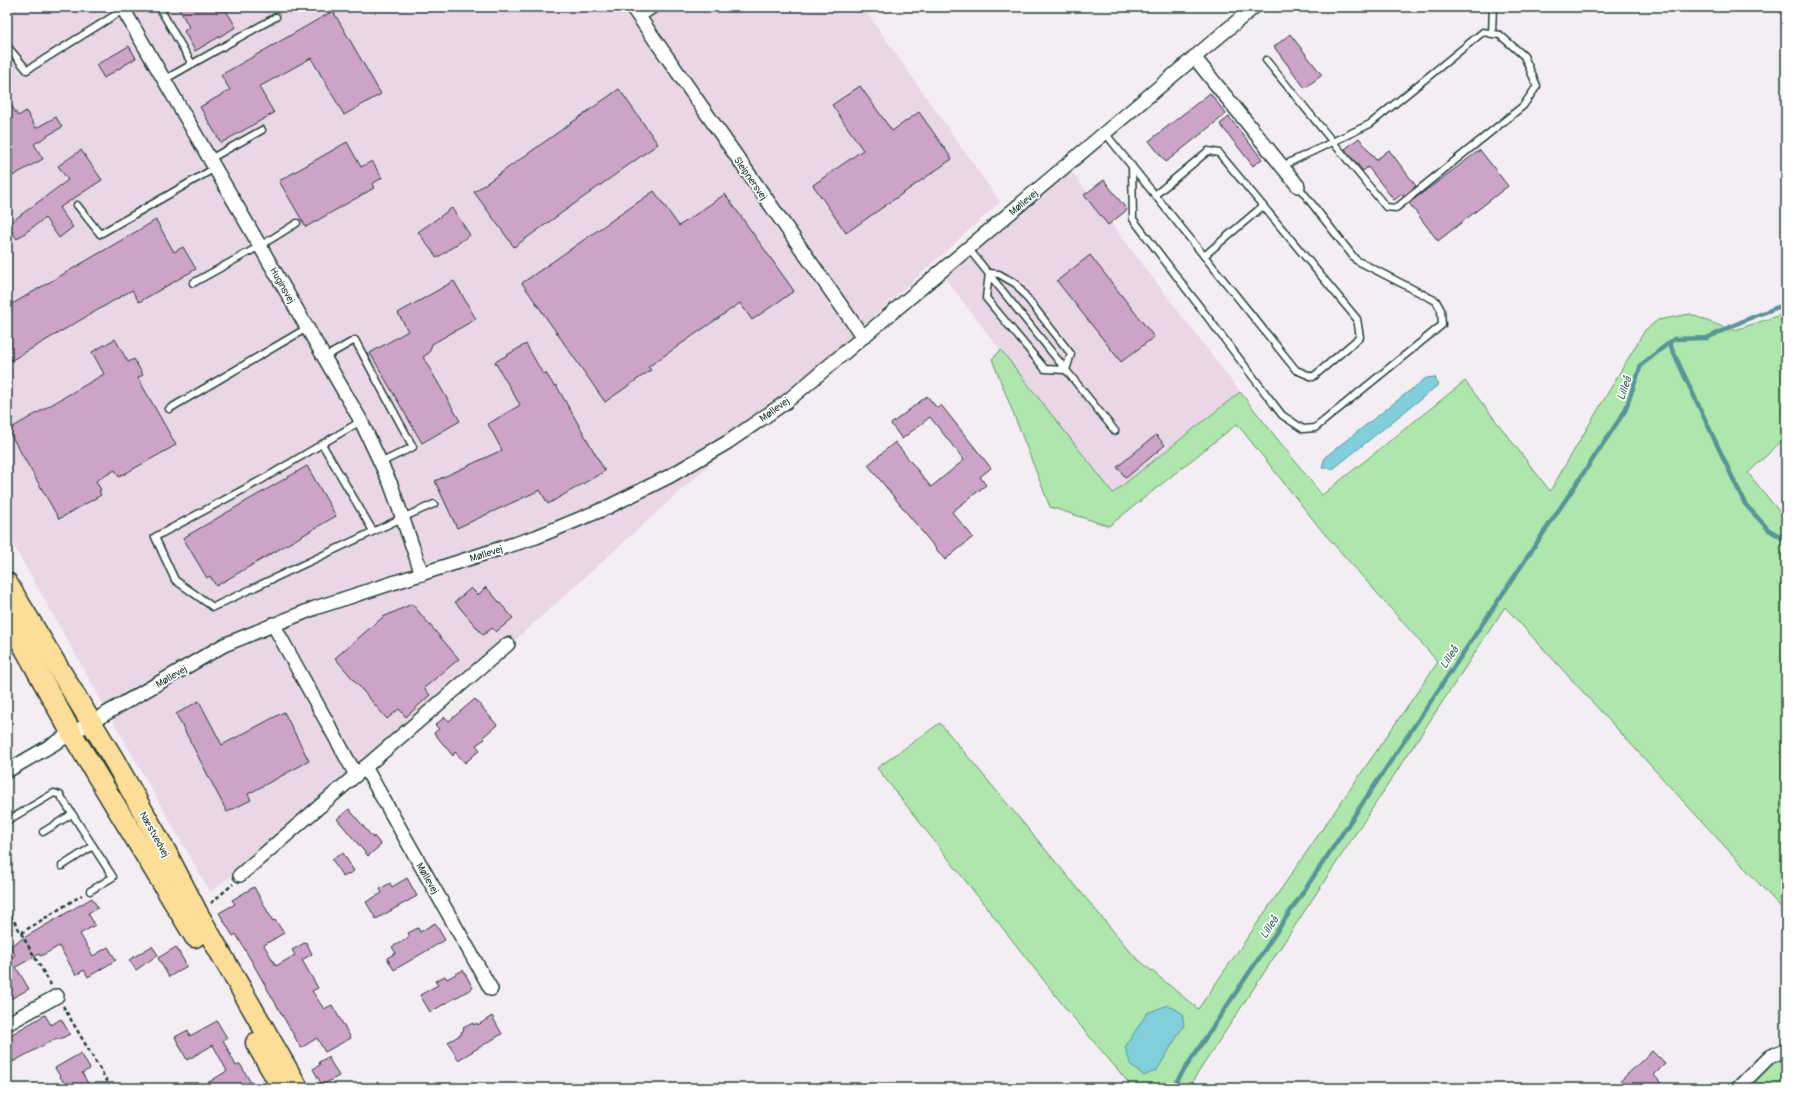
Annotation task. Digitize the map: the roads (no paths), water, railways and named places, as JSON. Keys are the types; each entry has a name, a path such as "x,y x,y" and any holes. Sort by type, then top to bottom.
{"main road":[{"name":"Næstvedvej","path":"7,583 91,722 167,854 198,914 298,1088"},
{"name":"Næstvedvej","path":"7,616 72,734 187,923 282,1088"}],"street":[{"name":"Sleipnersvej","path":"632,7 863,337"},
{"name":"Møllevej","path":"7,771 224,645 315,608 536,537 606,508 670,476 728,442 786,402 1254,7"},
{"name":"Huginsvej","path":"122,8 361,421 391,485 422,574"},
{"path":"1194,57 1298,186"},
{"name":"Møllevej","path":"273,624 491,989"},
{"path":"240,875 508,644"},
{"path":"7,1024 57,996"},
{"path":"1738,1088 1769,1057 1786,1050"}],"lane":[{"path":"159,7 192,64"},
{"path":"640,19 658,7"},
{"path":"1492,7 1492,34"},
{"path":"7,46 26,70 122,8"},
{"path":"164,80 276,17"},
{"path":"1266,60 1334,142 1386,208 1396,208 1523,106 1537,86 1524,56 1500,35 1484,32 1370,124 1334,142 1282,166"},
{"path":"77,204 100,234 212,164 262,130"},
{"path":"1105,133 1296,370 1313,377 1360,337 1357,319 1219,153 1208,151 1155,195"},
{"path":"1132,166 1133,219 1282,414 1303,429 1315,428 1442,325 1441,310 1436,301 1356,260 1298,186"},
{"path":"1204,256 1263,206"},
{"path":"193,283 260,246 297,223"},
{"path":"968,248 1115,431"},
{"path":"989,274 986,298 1002,318 1045,369 1066,370"},
{"path":"989,274 999,274 1016,284 1071,354 1066,370"},
{"path":"169,408 307,328"},
{"path":"325,358 355,340 413,447 380,463"},
{"path":"361,421 263,479 155,537 175,580 212,607 434,504"},
{"path":"322,444 373,531"},
{"path":"7,822 54,793 60,795 114,876 90,891"},
{"path":"43,832 72,814"},
{"path":"62,866 93,846"}],"water":[{"path":"1435,377 1438,385 1333,469 1322,468 1325,457 1426,378"},
{"path":"1168,1005 1182,1013 1184,1025 1157,1070 1144,1076 1131,1065 1125,1047 1147,1013"}],"waterway":[{"name":"Lilleå","path":"1172,1088 1625,411 1641,365 1674,339 1707,338 1745,320 1786,304"},
{"path":"1669,343 1745,504 1769,530 1786,540"}]}
